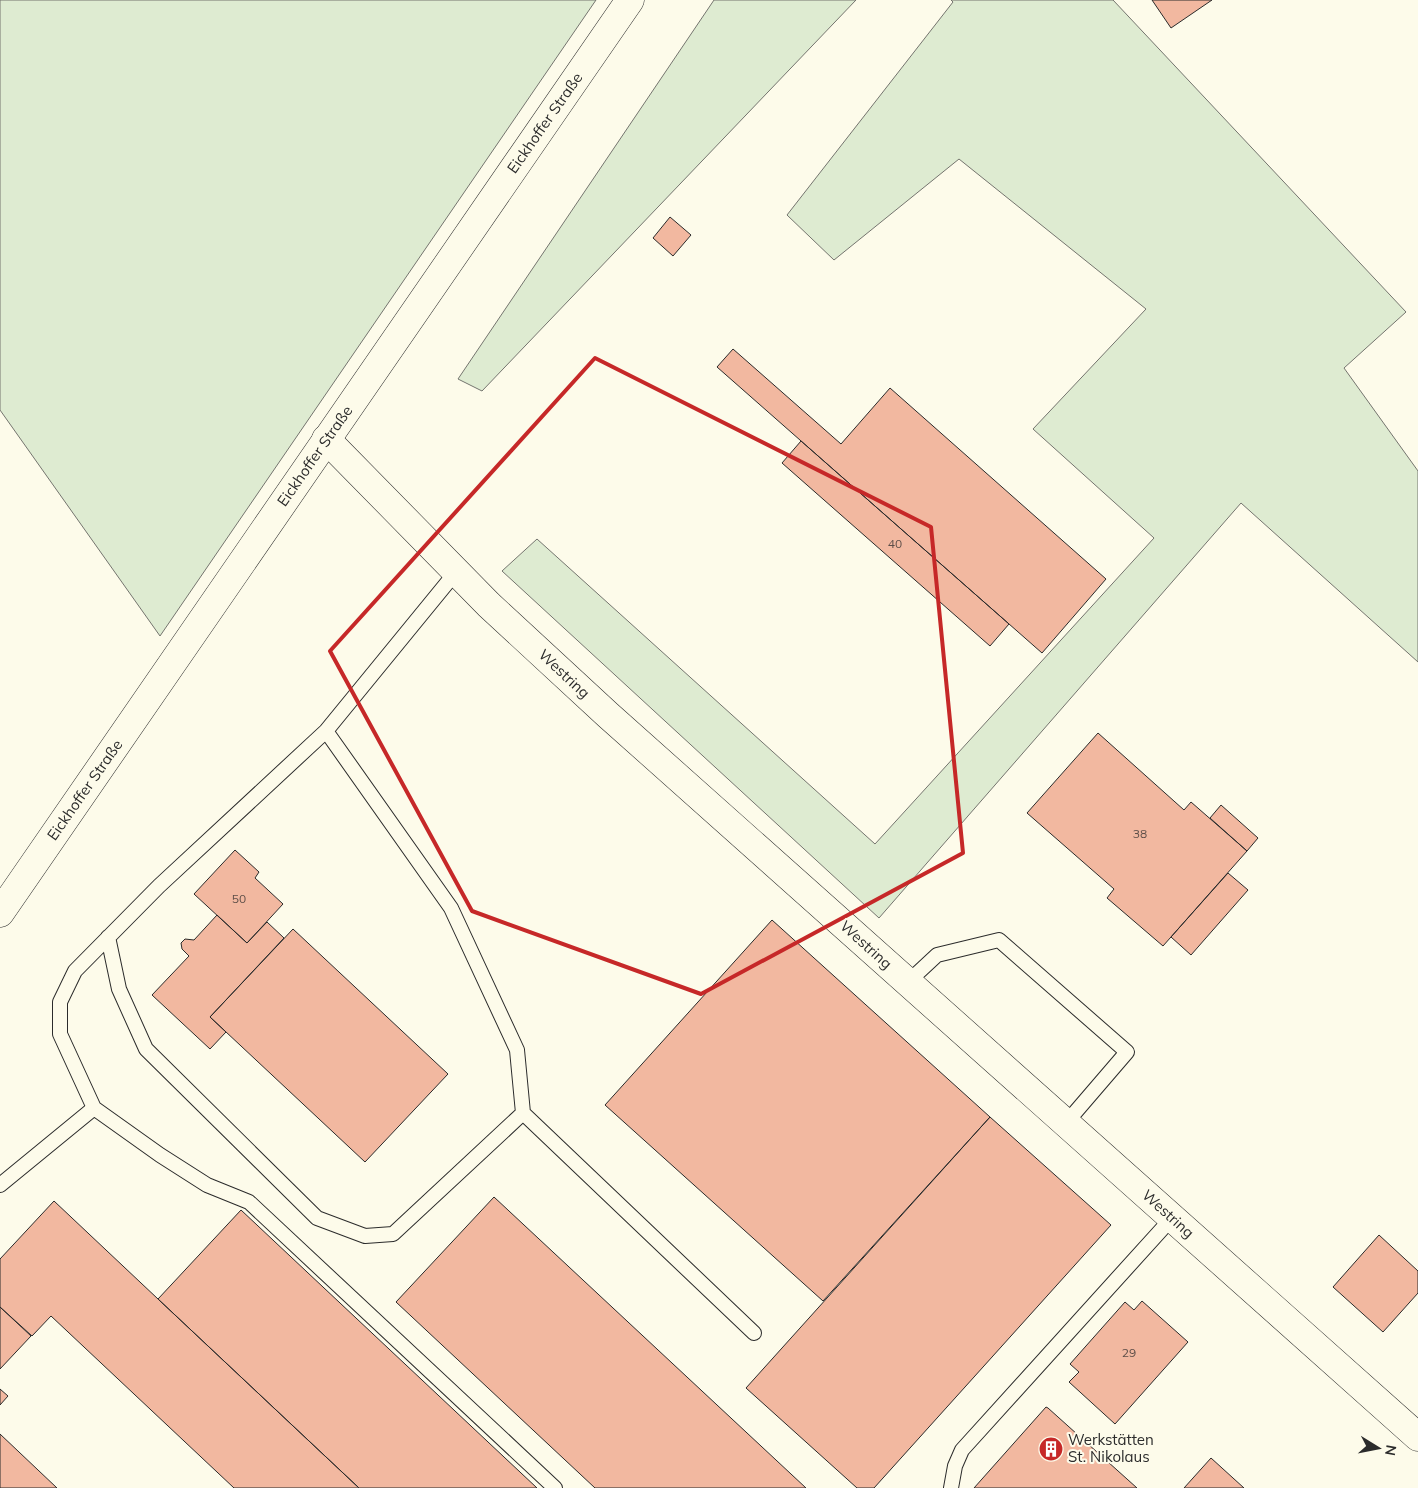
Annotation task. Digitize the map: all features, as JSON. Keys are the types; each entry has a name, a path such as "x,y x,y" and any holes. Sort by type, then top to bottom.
{"street":[{"name":"Eickhoffer Straße","path":"0,913 630,0"},
{"name":"Westring","path":"326,439 456,572 608,715 1418,1437"}],"lane":[{"path":"456,572 326,731 192,855 108,937 76,972 60,1002 60,1034 94,1108 160,1156 207,1185 249,1202 555,1488"},
{"path":"326,731 451,908 517,1050 523,1113 754,1333"},
{"path":"108,937 119,989 146,1049 317,1218 365,1236 393,1234 523,1113"},
{"path":"908,982 937,955 999,940 1127,1052 1066,1123"},
{"path":"0,1185 94,1108"},
{"path":"951,1488 955,1466 962,1450 1172,1218"}],"highlighted area":[{"path":"595,358 931,527 963,853 701,994 472,911 330,651"}],"green space":[{"path":"0,0 596,0 160,636 0,410"},
{"path":"714,0 856,0 482,391 458,379"},
{"path":"951,0 1113,0 1406,312 1344,368 1418,471 1418,662 1241,503 879,918 502,571 537,539 875,844 1154,538 1033,429 1146,309 959,159 834,260 787,215 953,2"}],"building":[{"path":"1152,0 1212,0 1171,28"},
{"path":"670,217 691,235 673,256 653,238"},
{"path":"733,349 841,444 890,388 1106,579 1042,653 717,367"},
{"path":"801,441 1009,624 990,646 782,463"},
{"path":"1098,733 1184,810 1191,802 1247,851 1163,946 1107,898 1114,889 1027,813"},
{"path":"1221,805 1258,838 1247,851 1210,818"},
{"path":"235,850 259,872 255,878 283,904 247,943 194,894"},
{"path":"1228,873 1248,890 1191,955 1171,937"},
{"path":"217,915 247,943 267,922 284,938 210,1017 226,1032 210,1049 152,995 189,956 182,949 181,943 185,939 194,940"},
{"path":"772,920 990,1117 823,1301 605,1105"},
{"path":"293,929 448,1074 365,1162 210,1017"},
{"path":"990,1117 1111,1225 874,1488 857,1488 746,1388"},
{"path":"494,1197 806,1488 595,1488 396,1302"},
{"path":"54,1201 359,1488 234,1488 51,1316 32,1336 0,1307 0,1259"},
{"path":"241,1210 537,1488 359,1488 158,1299"},
{"path":"1379,1235 1418,1271 1418,1293 1383,1332 1333,1287"},
{"path":"1142,1301 1188,1342 1115,1424 1069,1382 1079,1372 1070,1364 1125,1302 1134,1310"},
{"path":"0,1307 31,1336 0,1369"},
{"path":"0,1389 8,1396 0,1405"},
{"name":"Werkstätten St. Nikolaus","path":"1046,1407 1048,1408 1137,1488 974,1488"},
{"path":"0,1434 57,1488 0,1488"},
{"name":"Werkstätten St. Nikolaus","path":"1211,1458 1244,1488 1184,1488"}],"place":[{"name":"Werkstätten St. Nikolaus","path":"1051,1449"}]}
